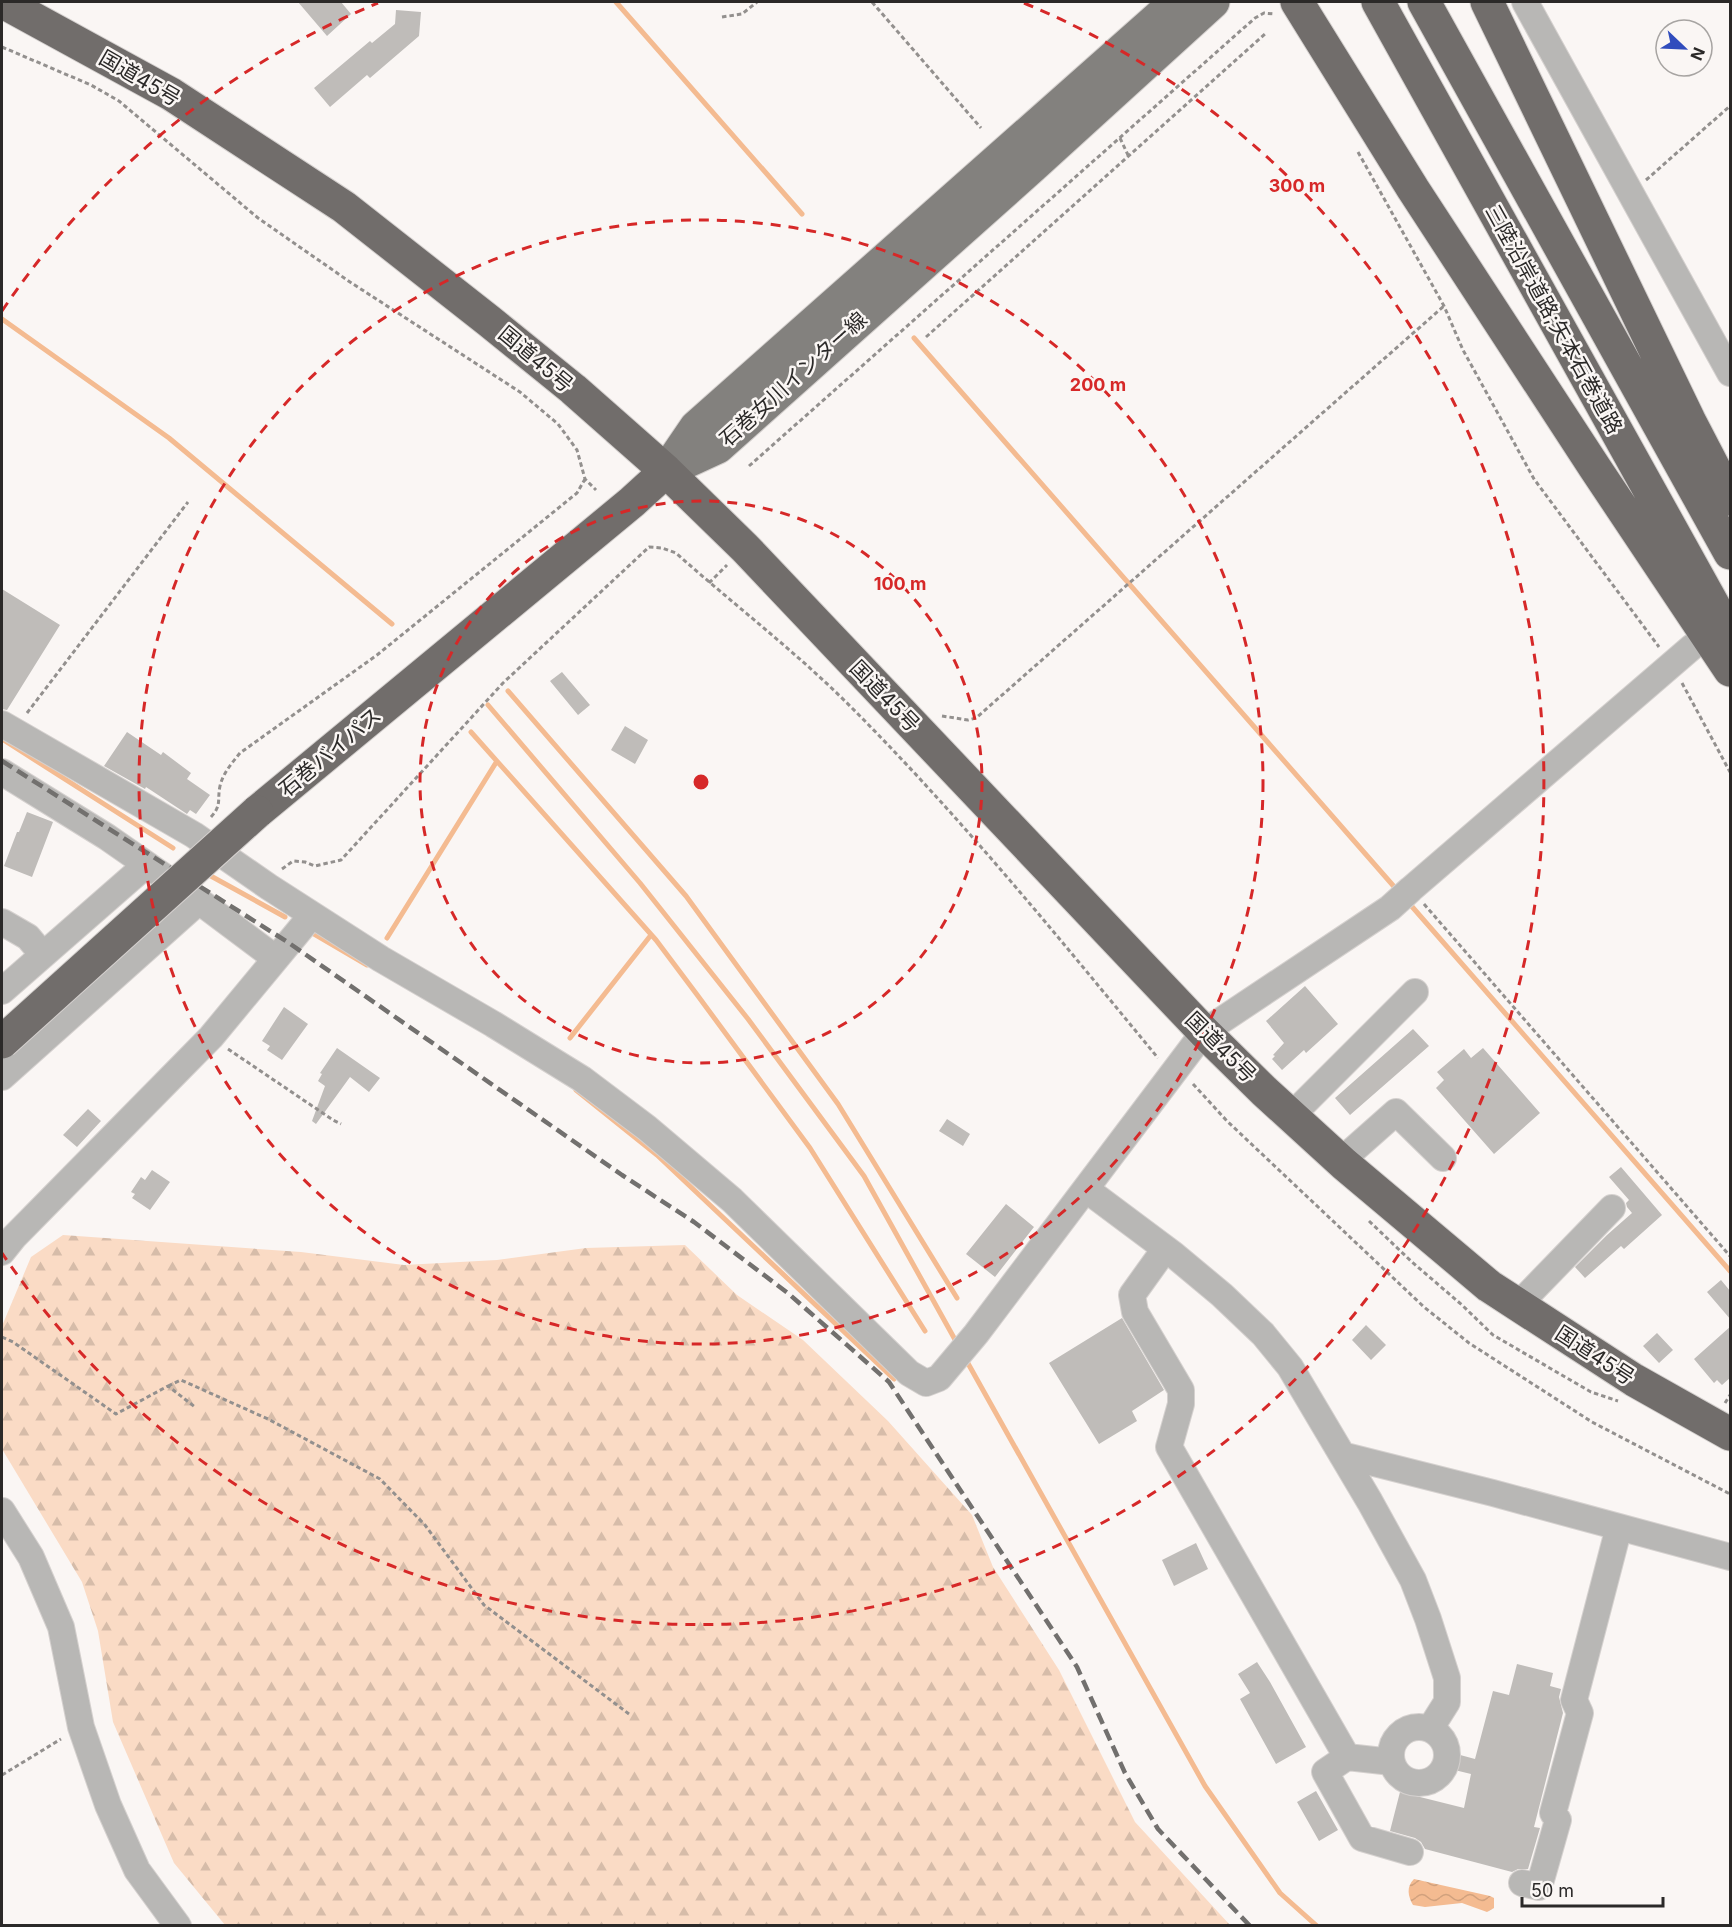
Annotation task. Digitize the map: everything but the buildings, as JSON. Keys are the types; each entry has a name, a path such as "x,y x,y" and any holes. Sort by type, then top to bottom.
{"highway":[{"name":"国道45号","path":"3,2 171,94 344,207 573,390 666,471 753,557 1204,1032 1344,1164 1489,1286 1634,1380 1731,1434"},
{"name":"三陸沿岸道路;矢本石巻道路","path":"1378,2 1731,635"},
{"name":"三陸沿岸道路;矢本石巻道路","path":"1424,2 1731,553"},
{"path":"1486,2 1689,420 1731,499"},
{"path":"1289,9 1413,189 1731,670"},
{"name":"石巻バイパス","path":"2,1042 257,812 632,502 666,471"}],"main road":[{"name":"石巻女川インター線","path":"666,471 696,427 1176,2"},
{"name":"石巻女川インター線","path":"666,471 718,447 1214,2"}],"street":[{"path":"1525,2 1731,373"},
{"path":"7,728 194,835 269,887 381,959 493,1024 591,1086 647,1128 732,1200 909,1373 926,1383 939,1378 976,1334 1087,1190 1204,1032 1390,908 1692,647"},
{"path":"2,772 107,837 276,958"},
{"path":"2,991 146,865"},
{"path":"2,1077 198,901"},
{"path":"6,1240 210,1037 312,915"},
{"path":"2,922 28,937 43,955"},
{"path":"1292,1116 1415,992"},
{"path":"1344,1164 1352,1151 1396,1112 1443,1158"},
{"path":"1087,1190 1165,1248 1222,1295 1263,1334 1290,1367 1413,1580 1446,1678 1447,1702 1430,1729"},
{"path":"1518,1305 1612,1208"},
{"path":"1165,1248 1132,1295 1135,1312 1181,1390 1181,1404 1169,1447 1347,1757"},
{"path":"1342,1455 1731,1557"},
{"path":"2,1511 31,1557 61,1627 81,1727 108,1805 137,1870 178,1926"},
{"path":"1522,1883 1539,1887 1558,1820 1552,1813 1580,1713 1574,1700 1618,1527"},
{"path":"1416,1727 1430,1729 1440,1736 1447,1752 1447,1761 1438,1776 1422,1783 1413,1782 1398,1774 1392,1762 1391,1749 1400,1734 1416,1727"},
{"path":"1392,1762 1347,1757 1325,1772 1362,1838 1410,1852"}],"path":[{"path":"722,17 742,14 757,2"},
{"path":"872,2 981,128"},
{"path":"748,466 1254,18 1289,9"},
{"path":"926,337 1266,33"},
{"path":"2,47 91,85 119,101 258,218 350,282 520,392 558,424 577,450 585,479 596,490"},
{"path":"1631,193 1731,106"},
{"path":"1120,138 1128,155"},
{"path":"1356,149 1444,306 1463,350 1534,479 1672,665 1731,772"},
{"path":"941,716 968,720 976,718 1444,306"},
{"path":"194,835 218,808 220,785 226,771 240,753 377,655 577,493 585,479"},
{"path":"7,728 188,502"},
{"path":"269,887 281,870 293,861 315,866 341,860 503,683 634,560 649,547 662,548 676,553 797,656 849,705 898,756 1041,916 1175,1071 1424,1307 1469,1343 1592,1422 1731,1494"},
{"path":"1405,894 1731,1256"},
{"path":"210,1037 341,1124"},
{"path":"2,1337 13,1342 116,1414 182,1380 268,1419 380,1479 425,1525 484,1605 629,1714"},
{"path":"168,1386 195,1407"},
{"path":"2,1775 81,1727"}],"green space":[{"path":"63,1235 301,1252 404,1265 497,1260 586,1248 685,1245 737,1295 803,1340 888,1421 972,1515 993,1567 1059,1670 1135,1822 1230,1925 225,1925 174,1863 113,1722 98,1631 82,1582 2,1449 2,1326 31,1257"}],"water":[{"path":"1414,1879 1490,1896 1494,1898 1494,1908 1487,1912 1462,1903 1425,1907 1413,1905 1409,1892"}],"waterway":[{"path":"616,2 802,214"},
{"path":"2,319 169,438 392,624"},
{"path":"914,338 1397,890"},
{"path":"508,691 686,896 838,1104 957,1298"},
{"path":"488,705 640,883 748,1019 864,1176 958,1345"},
{"path":"471,732 656,940 810,1148 925,1331"},
{"path":"2,739 173,848"},
{"path":"387,938 497,761"},
{"path":"209,875 285,917"},
{"path":"1408,902 1730,1271"},
{"path":"309,931 367,965"},
{"path":"570,1038 651,935"},
{"path":"576,1090 657,1155 894,1379"},
{"path":"965,1358 1205,1786 1280,1893 1317,1926"}],"railway":[{"path":"2,761 289,943 622,1175 694,1222 789,1294 889,1382 1077,1667 1125,1773 1158,1829 1250,1926"}]}
